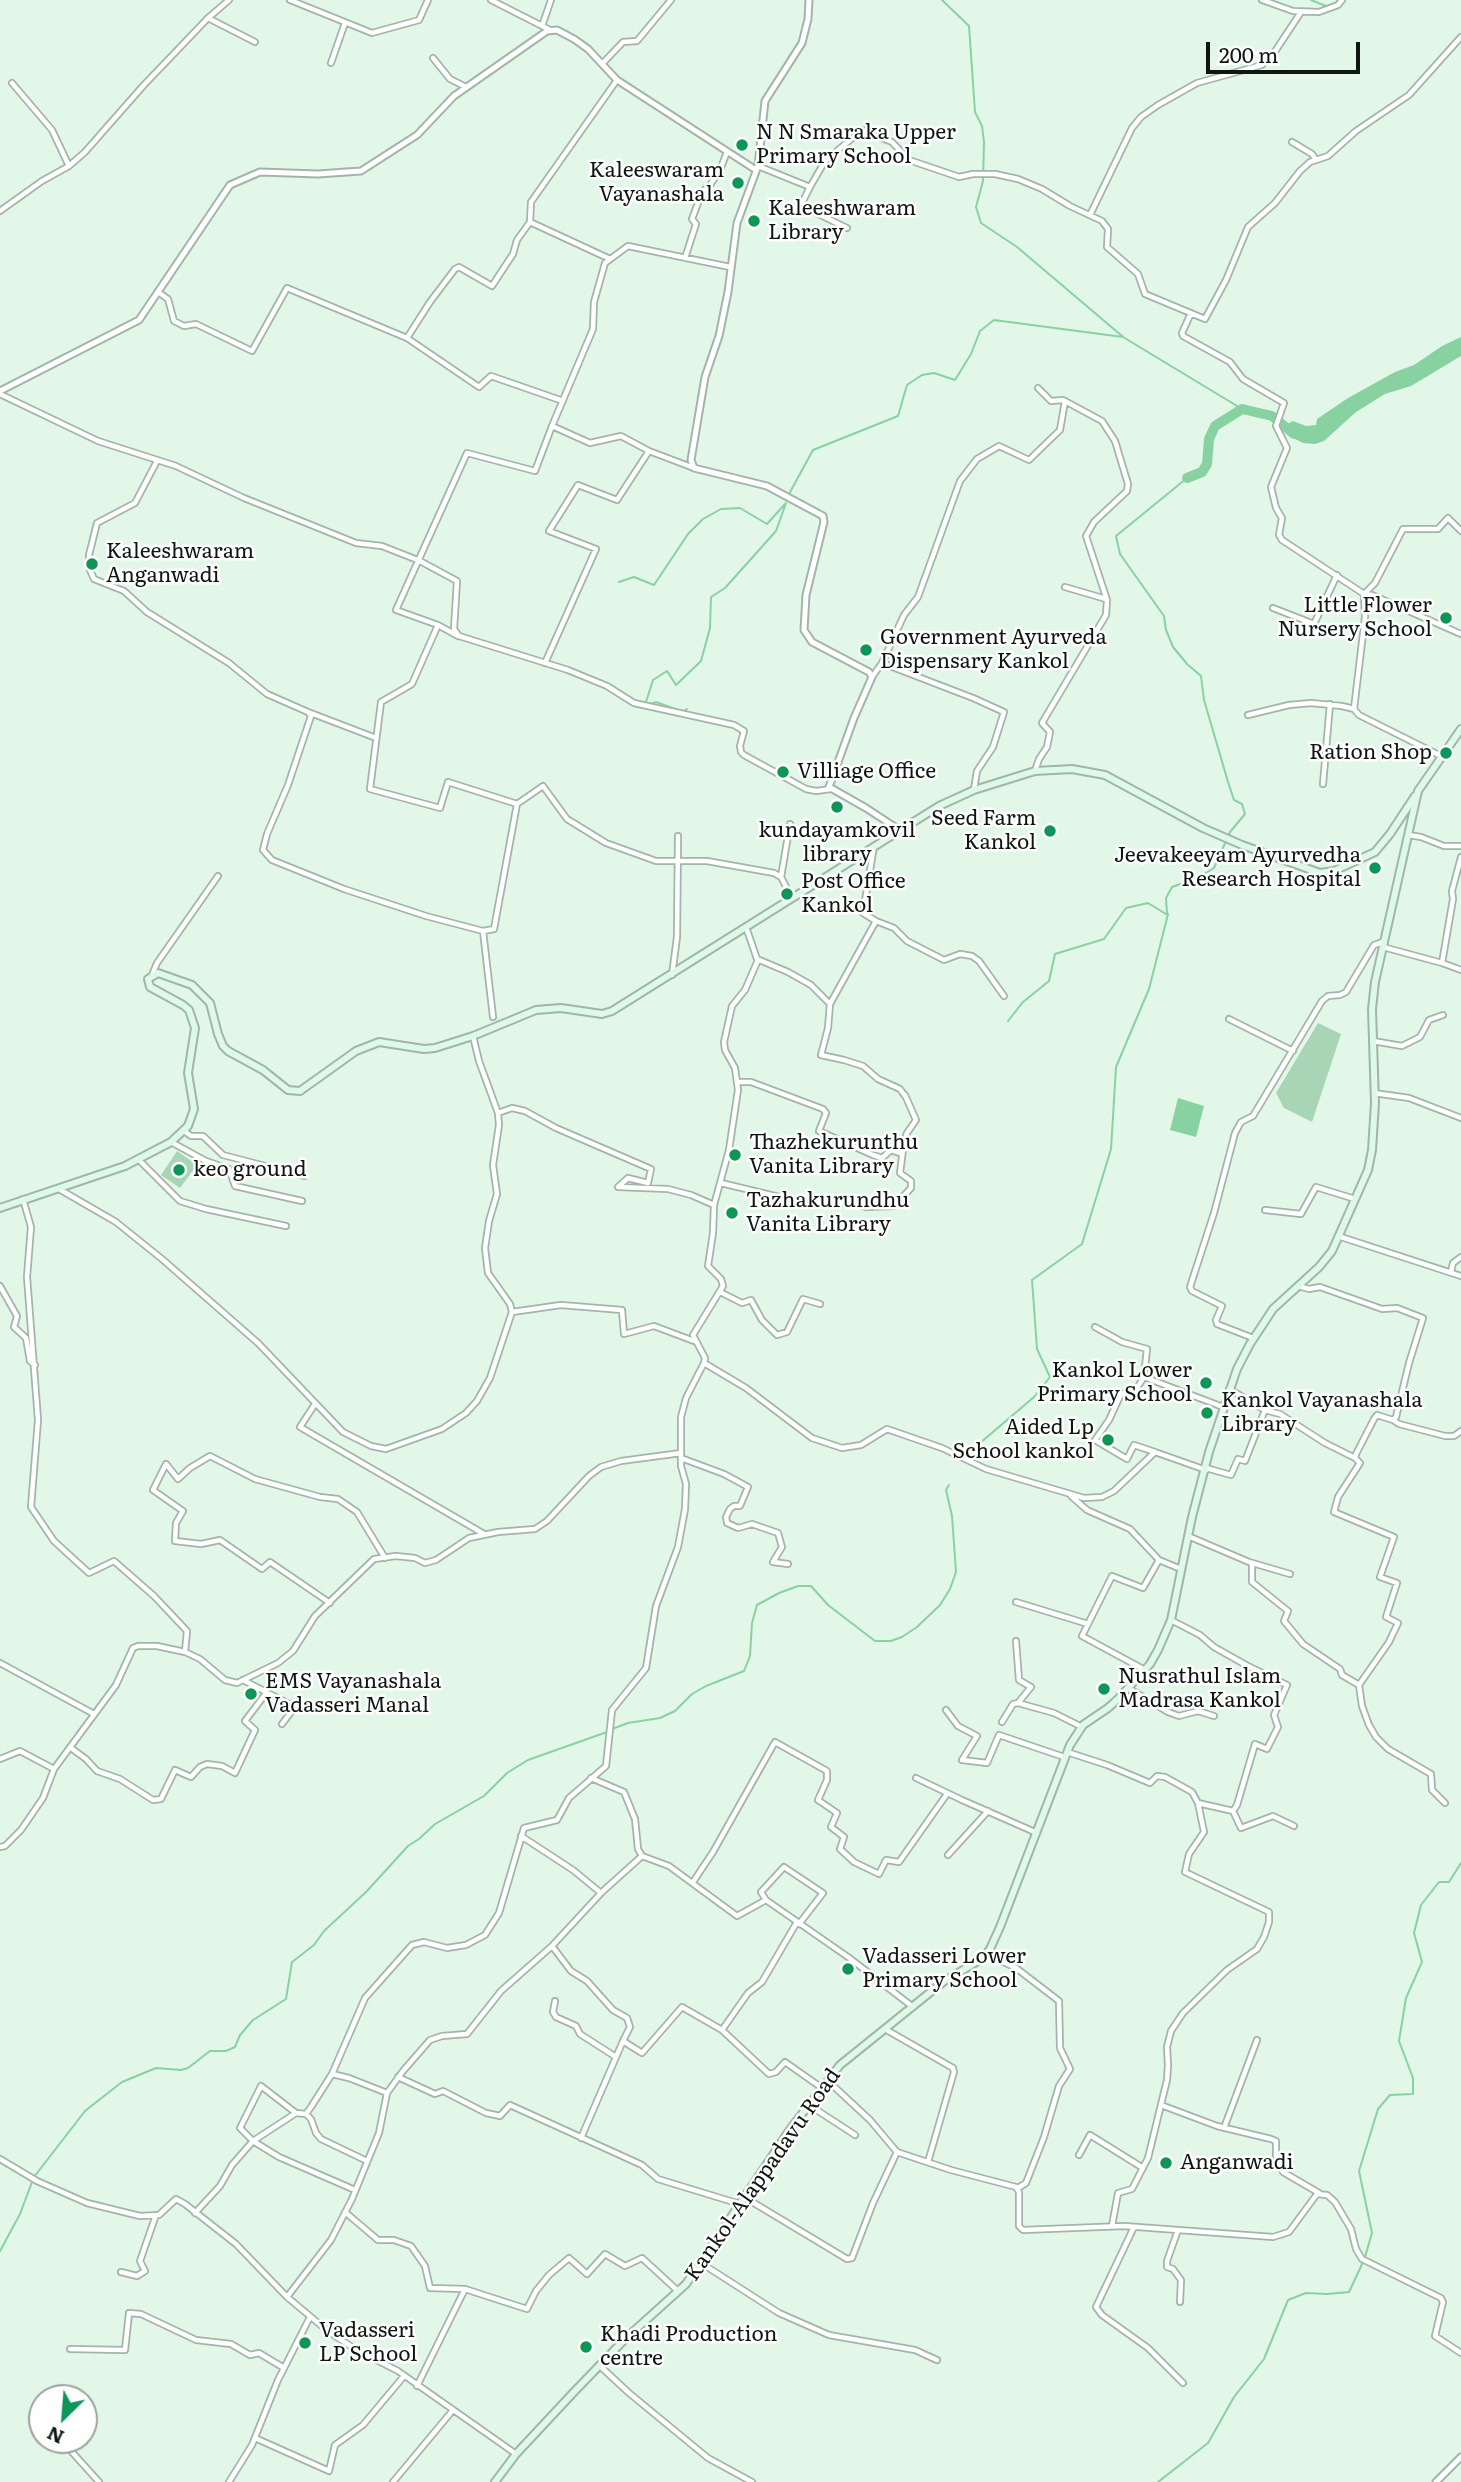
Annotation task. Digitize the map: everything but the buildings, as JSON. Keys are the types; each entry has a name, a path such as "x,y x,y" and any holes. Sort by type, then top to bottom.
{"main road":[{"path":"1,1207 139,1160 171,1142 184,1131 193,1117 194,1109 188,1073 195,1028 188,1010 183,1005 150,987 148,979 158,973 192,985 202,993 211,1003 223,1046 263,1070 288,1090 294,1091 308,1087 356,1051 379,1042 424,1049 473,1036 536,1010 561,1008 602,1014 612,1012 898,829 974,790 1035,771 1072,769 1105,775 1242,845 1320,873 1334,871 1375,852 1390,834 1441,756 1458,742 1461,729"},
{"path":"986,1954 1000,1927 1065,1754 1082,1727 1108,1708 1128,1688 1145,1670 1158,1650 1171,1619 1188,1536 1229,1389 1254,1338 1273,1310 1326,1259 1368,1170 1372,1150 1375,982 1418,791"},
{"name":"Kankol-Alappadavu Road","path":"495,2482 516,2454 625,2339 678,2291 701,2263 808,2105 840,2065 943,1982 986,1954"}],"street":[{"path":"0,211 69,166 85,152 143,86 228,0"},
{"path":"290,0 369,33 378,33 419,20 428,0"},
{"path":"491,0 503,3 542,26 574,39 588,49 617,80 727,152 757,168 810,187"},
{"path":"542,26 551,0"},
{"path":"602,64 623,42 637,41 671,0"},
{"path":"694,468 691,460 705,377 719,336 737,223 757,168 765,101 802,43 809,0"},
{"path":"1262,0 1301,12 1319,12 1338,5 1342,0"},
{"path":"1090,215 1132,128 1141,117 1197,83 1262,65 1301,12"},
{"path":"208,18 255,43"},
{"path":"331,63 345,23"},
{"path":"0,393 139,320 230,185 260,172 361,172 417,135 454,96 551,30"},
{"path":"847,228 804,208 802,203 825,161 862,130 892,142 909,160 959,177 995,174 1018,180 1042,189 1102,221 1108,229 1107,247 1138,274 1144,294 1205,319 1210,314 1248,227 1275,203 1300,171 1316,160 1328,156 1356,131 1409,95 1461,37"},
{"path":"433,58 450,79 467,88"},
{"path":"407,338 455,269 459,267 492,286 530,222 531,201 617,80"},
{"path":"12,83 52,130 69,166"},
{"path":"1292,142 1312,154 1316,160"},
{"path":"685,258 696,224 692,219 702,192 715,178 727,152"},
{"path":"530,222 610,260"},
{"path":"730,267 628,246 605,263 594,302 593,329 536,471 467,453 396,610 438,625 459,636 607,685 634,703 734,725 744,731 740,746 744,755 806,789 831,789 898,829"},
{"path":"158,292 167,299 174,321 184,326 196,324 252,351 287,288 407,338 478,387 491,376 563,401"},
{"path":"1191,313 1183,336 1230,362 1243,379 1284,403 1276,426 1287,448 1271,486 1276,508 1282,518 1279,535 1282,540 1364,594 1372,595 1461,634"},
{"path":"1035,771 1047,747 1049,732 1042,723 1106,615 1107,600 1086,536 1094,522 1127,491 1128,484 1115,441 1102,421 1065,401 1051,401 1038,388"},
{"path":"0,393 97,441 176,466 244,498 356,543 382,546 420,561 457,581 454,629 459,636"},
{"path":"831,789 832,778 854,718 904,615 918,597 960,481 977,458 999,446 1029,460 1060,430 1065,401"},
{"path":"552,426 590,443 621,436 649,451 694,468 767,486 822,516 824,522 806,595 804,630 812,642 869,672 872,677"},
{"path":"545,663 596,550 549,531 578,485 617,500 649,451"},
{"path":"157,461 135,503 97,523 89,555 94,579 124,591 147,612 229,663 267,694 376,738"},
{"path":"1364,594 1375,583 1403,529 1438,529 1448,518 1461,531"},
{"path":"1273,608 1314,624 1337,575"},
{"path":"1065,586 1107,600"},
{"path":"1354,709 1366,605 1364,594"},
{"path":"438,625 412,684 381,702 370,789 440,808 448,782 517,804"},
{"path":"883,663 1004,712 993,747 977,771 974,790"},
{"path":"1323,784 1330,704"},
{"path":"1248,715 1289,705 1330,704 1354,709 1359,715 1441,756"},
{"path":"308,712 311,716 307,730 263,850 266,856 344,888 426,916 483,931 494,929 517,804 543,786 567,819 606,843 656,861 729,864 774,873 781,877 792,898"},
{"path":"781,877 790,824"},
{"path":"1407,835 1444,846 1461,846"},
{"path":"671,975 677,937 678,836"},
{"path":"874,846 863,913 894,928 907,942 944,960 960,954 972,956 979,961 1004,996"},
{"path":"1442,963 1452,891 1461,857"},
{"path":"152,975 218,876"},
{"path":"721,1183 800,1202 853,1203 866,1207 894,1206 911,1188 911,1181 900,1173 907,1133 916,1120 905,1095 878,1079 863,1066 821,1055 828,1028 830,1004 876,921"},
{"path":"306,2114 332,2074 365,1998 412,1944 424,1942 447,1948 466,1945 485,1935 499,1913 524,1828 557,1820 569,1798 606,1766 612,1710 646,1668 656,1606 678,1547 685,1509 681,1416 686,1398 705,1358 695,1342 694,1335 723,1286 721,1279 708,1266 714,1205 729,1150 737,1082 735,1068 725,1051 724,1042 732,1006 744,990 758,960 746,927"},
{"path":"483,931 493,1017"},
{"path":"1254,1338 1217,1324 1222,1306 1192,1291 1190,1287 1214,1213 1235,1133 1241,1122 1253,1116 1322,1001 1328,996 1346,992 1374,945 1383,944 1461,970"},
{"path":"758,960 811,985 830,1004"},
{"path":"1373,1041 1402,1046 1420,1037 1429,1020 1443,1015"},
{"path":"1229,1019 1293,1051"},
{"path":"56,1188 116,1222 162,1259 258,1343 343,1432 371,1446 386,1449 442,1429 466,1413 478,1401 490,1378 512,1312 510,1304 488,1273 485,1248 497,1194 493,1165 499,1137 498,1113 473,1036"},
{"path":"737,1082 751,1082 823,1109 826,1113 819,1131 873,1155 882,1158 891,1150 902,1154"},
{"path":"1374,1093 1409,1098 1461,1118"},
{"path":"905,1095 906,1104"},
{"path":"498,1113 512,1108 525,1111 556,1128 651,1170 648,1183 628,1178 618,1187 668,1189 714,1205"},
{"path":"184,1131 191,1136 203,1136 223,1155 304,1176"},
{"path":"171,1142 206,1161 229,1169 235,1186 302,1201"},
{"path":"139,1160 180,1201 286,1226"},
{"path":"1265,1210 1301,1214 1316,1187 1355,1199"},
{"path":"23,1199 31,1227 27,1277 38,1420 31,1507 54,1541 89,1573 114,1562 154,1596 187,1631 185,1652"},
{"path":"1338,1236 1461,1276"},
{"path":"1451,1272 1453,1263 1461,1257"},
{"path":"0,1286 17,1316 14,1327 26,1338 30,1361 35,1365"},
{"path":"1297,1286 1309,1289 1321,1287 1382,1309 1397,1308 1423,1318 1393,1420"},
{"path":"720,1292 742,1303 751,1300 762,1320 777,1335 788,1332 803,1299 820,1304"},
{"path":"512,1312 561,1305 622,1310 624,1334 654,1326 695,1342"},
{"path":"1095,1327 1122,1342 1147,1349 1144,1377 1135,1391 1121,1394 1095,1440 1127,1459 1134,1445 1231,1475 1238,1459 1245,1461 1265,1410"},
{"path":"704,1363 746,1388 793,1426 818,1441 842,1448 860,1445 887,1429 942,1448 986,1469 1084,1498 1102,1497 1124,1483 1155,1452"},
{"path":"1144,1377 1223,1407"},
{"path":"1229,1389 1265,1410 1280,1414 1360,1463 1338,1497 1334,1512 1394,1537 1380,1577 1397,1583 1386,1617 1398,1623 1383,1651 1359,1685 1365,1716 1376,1737 1388,1749 1431,1774 1432,1790 1445,1803"},
{"path":"316,1404 300,1427 485,1535"},
{"path":"1355,1458 1377,1415 1399,1424 1446,1436 1454,1436 1461,1431"},
{"path":"330,1603 270,1562 262,1569 220,1540 201,1544 175,1541 176,1523 183,1511 153,1490 166,1464 178,1479 209,1456 255,1479 320,1497 338,1499 357,1512 385,1558"},
{"path":"0,1847 5,1846 21,1830 43,1798 54,1769 121,1678 133,1648 158,1646 185,1652 200,1659 233,1684 278,1663 293,1651 316,1616 374,1559 396,1556 415,1558 425,1563 436,1560 462,1541 485,1535 535,1529 547,1521 589,1476 601,1468 631,1460 681,1456 713,1469 748,1488 740,1506 730,1509 726,1517 727,1523 737,1528 752,1524 778,1533 782,1547 773,1562 788,1564"},
{"path":"1068,1493 1087,1510 1130,1529 1159,1560 1181,1569"},
{"path":"1188,1536 1252,1563 1290,1574"},
{"path":"1145,1670 1082,1636 1112,1576 1143,1588 1159,1560"},
{"path":"1252,1563 1252,1582 1288,1611 1284,1621 1303,1644 1359,1685"},
{"path":"1016,1602 1088,1624"},
{"path":"1171,1619 1200,1635 1214,1647 1287,1685 1274,1715 1278,1727 1268,1749 1255,1744 1233,1811"},
{"path":"1002,1722 1013,1704 1018,1703 1031,1687 1019,1680 1016,1641"},
{"path":"0,1663 94,1714"},
{"path":"242,1680 295,1707 282,1724"},
{"path":"1128,1688 1168,1712 1180,1716 1198,1711 1214,1716"},
{"path":"71,1748 97,1771 120,1779 153,1800 161,1799 175,1770 191,1777 207,1764 222,1766 235,1773 255,1730 245,1721 267,1692"},
{"path":"1018,1703 1054,1713 1082,1727"},
{"path":"946,1710 958,1726 977,1736 961,1760 986,1763 999,1735 1107,1765 1150,1783 1157,1776 1165,1777 1192,1792 1198,1803 1204,1832 1189,1854 1185,1872 1269,1912 1269,1922 1257,1949 1227,1970 1183,2013 1171,2031 1161,2105 1148,2158 1132,2189 1118,2193 1112,2227"},
{"path":"692,1882 713,1852 775,1742 827,1771 827,1780 818,1800 837,1813 831,1827 844,1838 840,1849 854,1862 879,1874 886,1860 899,1862 947,1794"},
{"path":"0,1759 20,1751 54,1769"},
{"path":"591,1778 624,1792 635,1819 638,1849 642,1856 669,1866 737,1916 766,1900"},
{"path":"916,1778 1037,1833"},
{"path":"1198,1803 1233,1811"},
{"path":"948,1855 988,1811"},
{"path":"1233,1811 1241,1828 1273,1816 1294,1826"},
{"path":"521,1836 573,1870 601,1893"},
{"path":"287,2297 331,2240 379,2133 387,2092 398,2077 430,2040 467,2034 501,1990 552,1947 601,1893 642,1856"},
{"path":"722,2031 748,1993 762,1982 798,1923 823,1893 784,1867 761,1892 766,1900 798,1923 848,1957 913,2008"},
{"path":"552,1947 571,1971 587,1981 613,2011 627,2018 630,2027 581,2138"},
{"path":"986,1954 1016,1968 1059,2001 1060,2048 1070,2069 1059,2086 1044,2137 1026,2183 1018,2189"},
{"path":"555,2001 553,2012 556,2017 576,2026 580,2034 616,2057"},
{"path":"623,2041 642,2053 682,2007 722,2031 769,2074 776,2072 785,2062 822,2088"},
{"path":"885,2029 953,2068 928,2162"},
{"path":"1224,2128 1257,2040"},
{"path":"332,2074 387,2092"},
{"path":"398,2077 435,2094 443,2091 486,2113 500,2116 510,2105 642,2165 658,2179 740,2204"},
{"path":"827,2081 870,2120 897,2152 1018,2189"},
{"path":"355,2190 279,2157 253,2141 240,2127 261,2086 296,2113 306,2114 321,2139 367,2161"},
{"path":"808,2105 855,2135"},
{"path":"1161,2105 1224,2128 1276,2141 1276,2156 1283,2172 1335,2202 1351,2229 1356,2249 1364,2260 1438,2295 1443,2302 1435,2336 1461,2353"},
{"path":"195,2213 220,2186 232,2165 253,2141 296,2113"},
{"path":"1079,2155 1090,2135 1143,2168"},
{"path":"744,2197 847,2259 852,2258 854,2247 897,2152"},
{"path":"0,2159 37,2181 87,2203 140,2216 156,2215"},
{"path":"1018,2189 1019,2226 1023,2230 1134,2227 1273,2237 1289,2232 1312,2200 1320,2194"},
{"path":"121,2272 137,2276 145,2271 140,2261 156,2215 176,2199 236,2244 287,2297 310,2316 355,2349 404,2376 516,2454"},
{"path":"345,2212 378,2240 394,2240 411,2246 425,2266 430,2288 465,2289 527,2309 536,2291 549,2275 569,2258 587,2274 605,2254 625,2266 642,2258 678,2291"},
{"path":"1134,2227 1096,2307 1102,2315 1148,2348 1183,2383"},
{"path":"1178,2230 1167,2267 1173,2269 1181,2280 1180,2302"},
{"path":"701,2263 779,2313 829,2335 915,2350 937,2360"},
{"path":"417,2386 465,2289"},
{"path":"70,2349 124,2350 129,2313 141,2314 196,2340 231,2344 250,2355 258,2353 284,2368"},
{"path":"229,2482 255,2438 284,2368 310,2316"},
{"path":"600,2366 708,2458 752,2482"},
{"path":"255,2438 329,2471 335,2445 363,2425 404,2376"},
{"path":"393,2482 453,2410"},
{"path":"74,2454 99,2482"},
{"path":"1437,2482 1461,2457"}],"shaded area":[{"path":"1461,337 1461,356 1411,386 1385,394 1356,412 1324,441 1315,444 1303,443 1284,431 1293,421 1306,426 1316,425 1317,419 1348,398 1395,372 1414,365"},
{"path":"1318,1023 1341,1034 1312,1122 1284,1108 1276,1093"},
{"path":"1178,1098 1204,1106 1196,1137 1170,1130"},
{"name":"keo ground","path":"177,1151 197,1165 180,1188 161,1175"}],"waterway":[{"path":"942,0 969,26 975,112 982,126 984,142 983,181 976,207 981,223 1017,247 1122,336"},
{"path":"1311,0 1326,6 1335,4 1338,0"},
{"path":"789,494 813,450 898,416 907,385 922,375 934,373 955,380 971,354 980,331 994,320 1123,337 1242,409"},
{"path":"1187,478 1202,472 1207,464 1209,439 1215,426 1242,409 1272,416 1294,434"},
{"path":"1167,914 1166,898 1172,887 1214,868 1230,832 1245,814 1242,804 1234,800 1228,782 1204,700 1201,676 1173,647 1164,616 1120,554 1116,536 1187,478"},
{"path":"645,705 653,680 667,671 676,685 701,661 710,628 711,597 725,588 776,531 786,503"},
{"path":"619,582 634,577 654,585 688,534 703,519 721,509 740,508 767,524 785,504"},
{"path":"650,704 656,702 683,712 687,709"},
{"path":"1008,1021 1023,1002 1049,981 1055,954 1104,939 1126,908 1148,903 1166,914"},
{"path":"966,1455 1034,1397 1050,1377 1037,1349 1032,1280 1082,1244 1111,1149 1116,1067 1149,989 1168,914"},
{"path":"612,1729 628,1723 660,1718 675,1711 692,1694 706,1686 744,1671 750,1656 752,1623 757,1605 798,1586 811,1586 828,1605 875,1641 891,1641 917,1627 940,1605 956,1572 952,1516 946,1490 949,1485"},
{"path":"34,2177 85,2111 122,2082 156,2068 188,2068 210,2051 226,2051 235,2047 240,2035 253,2020 286,1999 292,1962 314,1945 324,1931 366,1892 408,1846 435,1824 484,1796 507,1773 528,1760 607,1732"},
{"path":"1365,2257 1372,2233 1359,2171 1378,2109 1390,2095 1413,2094 1413,2078 1399,2041 1406,1998 1422,1962 1414,1933 1421,1905 1439,1882 1449,1882 1461,1863"},
{"path":"0,2251 20,2214 32,2182"},
{"path":"1158,2482 1208,2443 1234,2397 1264,2359 1288,2300 1306,2293 1349,2292 1363,2262"}],"place":[{"name":"N N Smaraka Upper Primary School","path":"742,145"},
{"name":"Kaleeswaram Vayanashala","path":"738,183"},
{"name":"Kaleeshwaram Library","path":"754,221"},
{"name":"Kaleeshwaram Anganwadi","path":"92,564"},
{"name":"Little Flower Nursery School","path":"1446,618"},
{"name":"Government Ayurveda Dispensary Kankol","path":"866,650"},
{"name":"Ration Shop","path":"1446,753"},
{"name":"Villiage Office","path":"783,772"},
{"name":"kundayamkovil library","path":"837,807"},
{"name":"Seed Farm Kankol","path":"1050,831"},
{"name":"Jeevakeeyam Ayurvedha Research Hospital","path":"1375,868"},
{"name":"Post Office Kankol","path":"787,894"},
{"name":"Thazhekurunthu Vanita Library","path":"735,1155"},
{"name":"keo ground","path":"179,1170"},
{"name":"Tazhakurundhu Vanita Library","path":"732,1213"},
{"name":"Kankol Lower Primary School","path":"1206,1383"},
{"name":"Kankol Vayanashala Library","path":"1207,1413"},
{"name":"Aided Lp School kankol","path":"1108,1440"},
{"name":"Nusrathul Islam Madrasa Kankol","path":"1104,1689"},
{"name":"EMS Vayanashala Vadasseri Manal","path":"251,1694"},
{"name":"Vadasseri Lower Primary School","path":"848,1969"},
{"name":"Anganwadi","path":"1166,2163"},
{"name":"Vadasseri LP School","path":"305,2343"},
{"name":"Khadi Production centre","path":"586,2347"}]}
